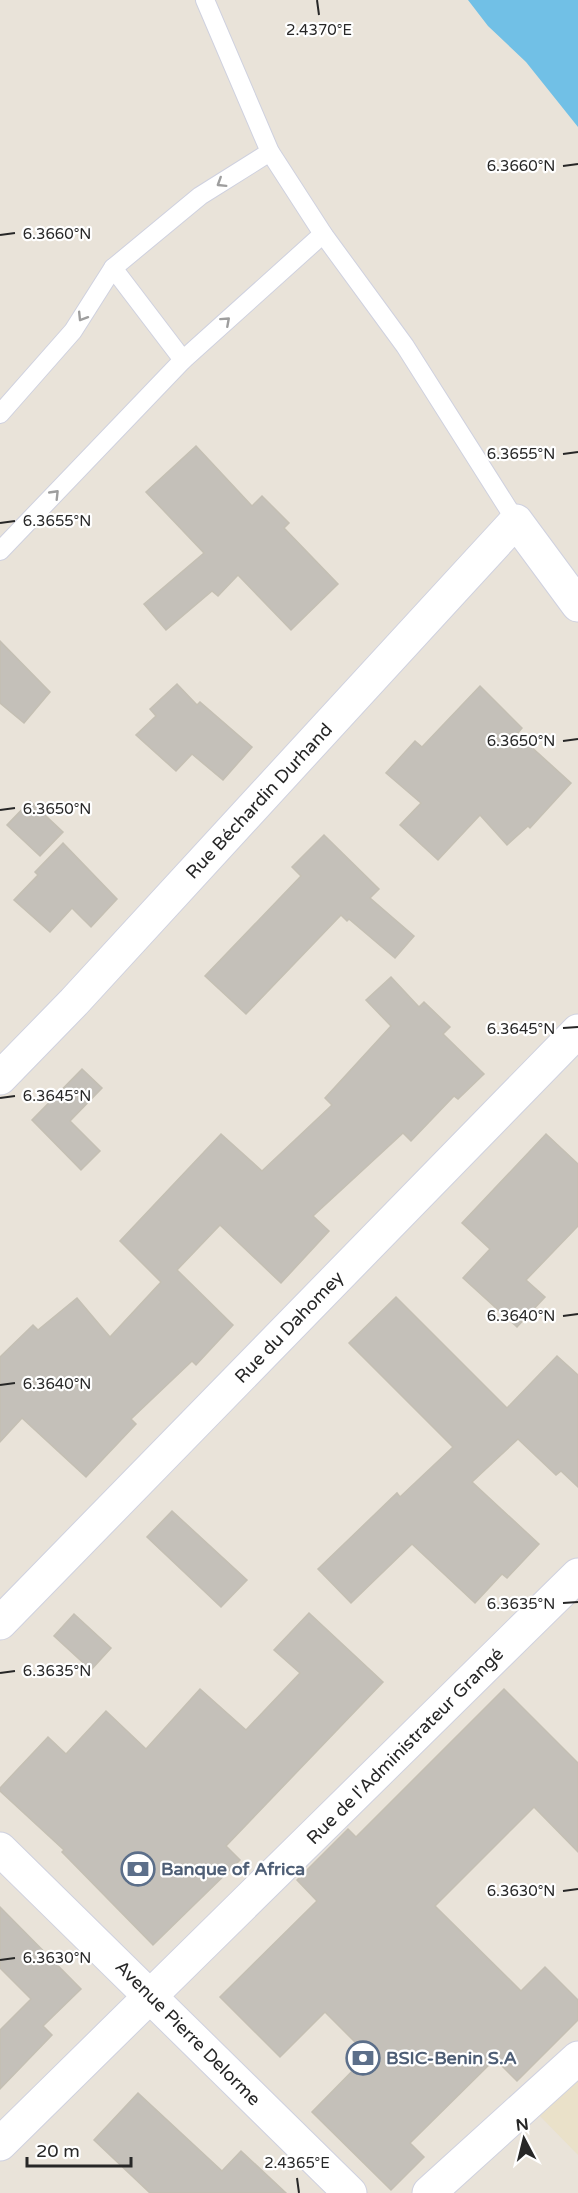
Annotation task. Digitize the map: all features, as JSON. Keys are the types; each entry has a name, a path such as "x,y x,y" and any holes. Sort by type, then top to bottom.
{"street":[{"path":"516,522 578,605"},
{"name":"Rue Béchardin Durhand","path":"0,1078 74,1002 516,522"},
{"name":"Rue du Dahomey","path":"0,1623 578,1031"},
{"name":"Rue de l'Administrateur Grangé","path":"0,2144 578,1575"},
{"name":"Avenue Pierre Delorme","path":"0,1850 350,2193"},
{"path":"429,2193 578,2058"}],"lane":[{"path":"205,0 270,152 322,234 405,346 516,522"},
{"path":"0,414 73,332 113,268 200,196 270,152"},
{"path":"0,551 183,360 322,234"},
{"path":"113,268 183,360"}],"shaded area":[{"path":"578,2076 578,2155 538,2114"}],"water":[{"path":"468,0 578,0 578,127 526,62 488,26"}],"building":[{"path":"196,446 252,506 262,496 289,523 284,528 338,584 291,630 238,575 218,596 212,591 166,630 144,604 204,553 146,492"},
{"path":"0,641 50,692 24,723 0,703"},
{"path":"177,684 197,705 200,702 252,747 223,780 192,754 176,771 136,735 156,716 150,709"},
{"path":"480,686 522,728 517,734 571,783 530,828 528,826 507,845 480,815 438,860 400,825 421,803 386,773 415,741 422,747"},
{"path":"30,801 63,832 40,856 7,825"},
{"path":"324,835 379,889 370,898 414,936 395,958 349,919 347,921 341,915 246,1014 205,976 301,876 292,867"},
{"path":"63,843 117,899 91,927 72,908 50,932 14,900 38,875 35,872"},
{"path":"391,977 419,1007 424,1002 450,1027 443,1034 484,1074 458,1099 454,1096 411,1141 403,1133 313,1216 329,1231 281,1283 220,1225 177,1270 233,1325 196,1365 192,1361 131,1419 136,1424 86,1477 22,1418 0,1442 0,1357 33,1325 38,1330 77,1298 110,1337 161,1282 120,1241 221,1134 262,1171 332,1105 325,1098 391,1026 366,1000"},
{"path":"82,1069 102,1088 70,1121 100,1151 81,1170 32,1120"},
{"path":"546,1134 578,1164 578,1226 526,1280 545,1297 517,1327 463,1278 490,1249 462,1223"},
{"path":"396,1297 507,1408 557,1356 578,1375 578,1487 561,1471 556,1475 518,1439 472,1482 539,1544 507,1578 502,1574 475,1603 412,1544 351,1603 318,1569 397,1493 400,1497 453,1447 349,1343"},
{"path":"172,1511 247,1580 221,1607 147,1537"},
{"path":"309,1613 383,1682 226,1846 240,1860 153,1945 62,1852 64,1850 0,1791 0,1788 48,1737 66,1754 106,1711 146,1749 200,1689 246,1730 300,1673 274,1650"},
{"path":"74,1614 111,1648 91,1670 54,1636"},
{"path":"504,1689 578,1763 578,1852 534,1807 435,1906 521,1991 545,1967 578,2000 578,2020 517,2081 495,2059 410,2143 424,2157 391,2190 312,2112 368,2055 325,2012 280,2057 220,1997 317,1901 297,1880 348,1829 356,1837"},
{"path":"0,1907 81,1989 43,2026 52,2035 0,2089 0,2030 31,1999 0,1968"},
{"path":"138,2093 222,2171 241,2151 286,2193 150,2193 94,2140"}],"place":[{"name":"Banque of Africa","path":"138,1869"},
{"name":"BSIC-Benin S.A","path":"363,2058"}]}
